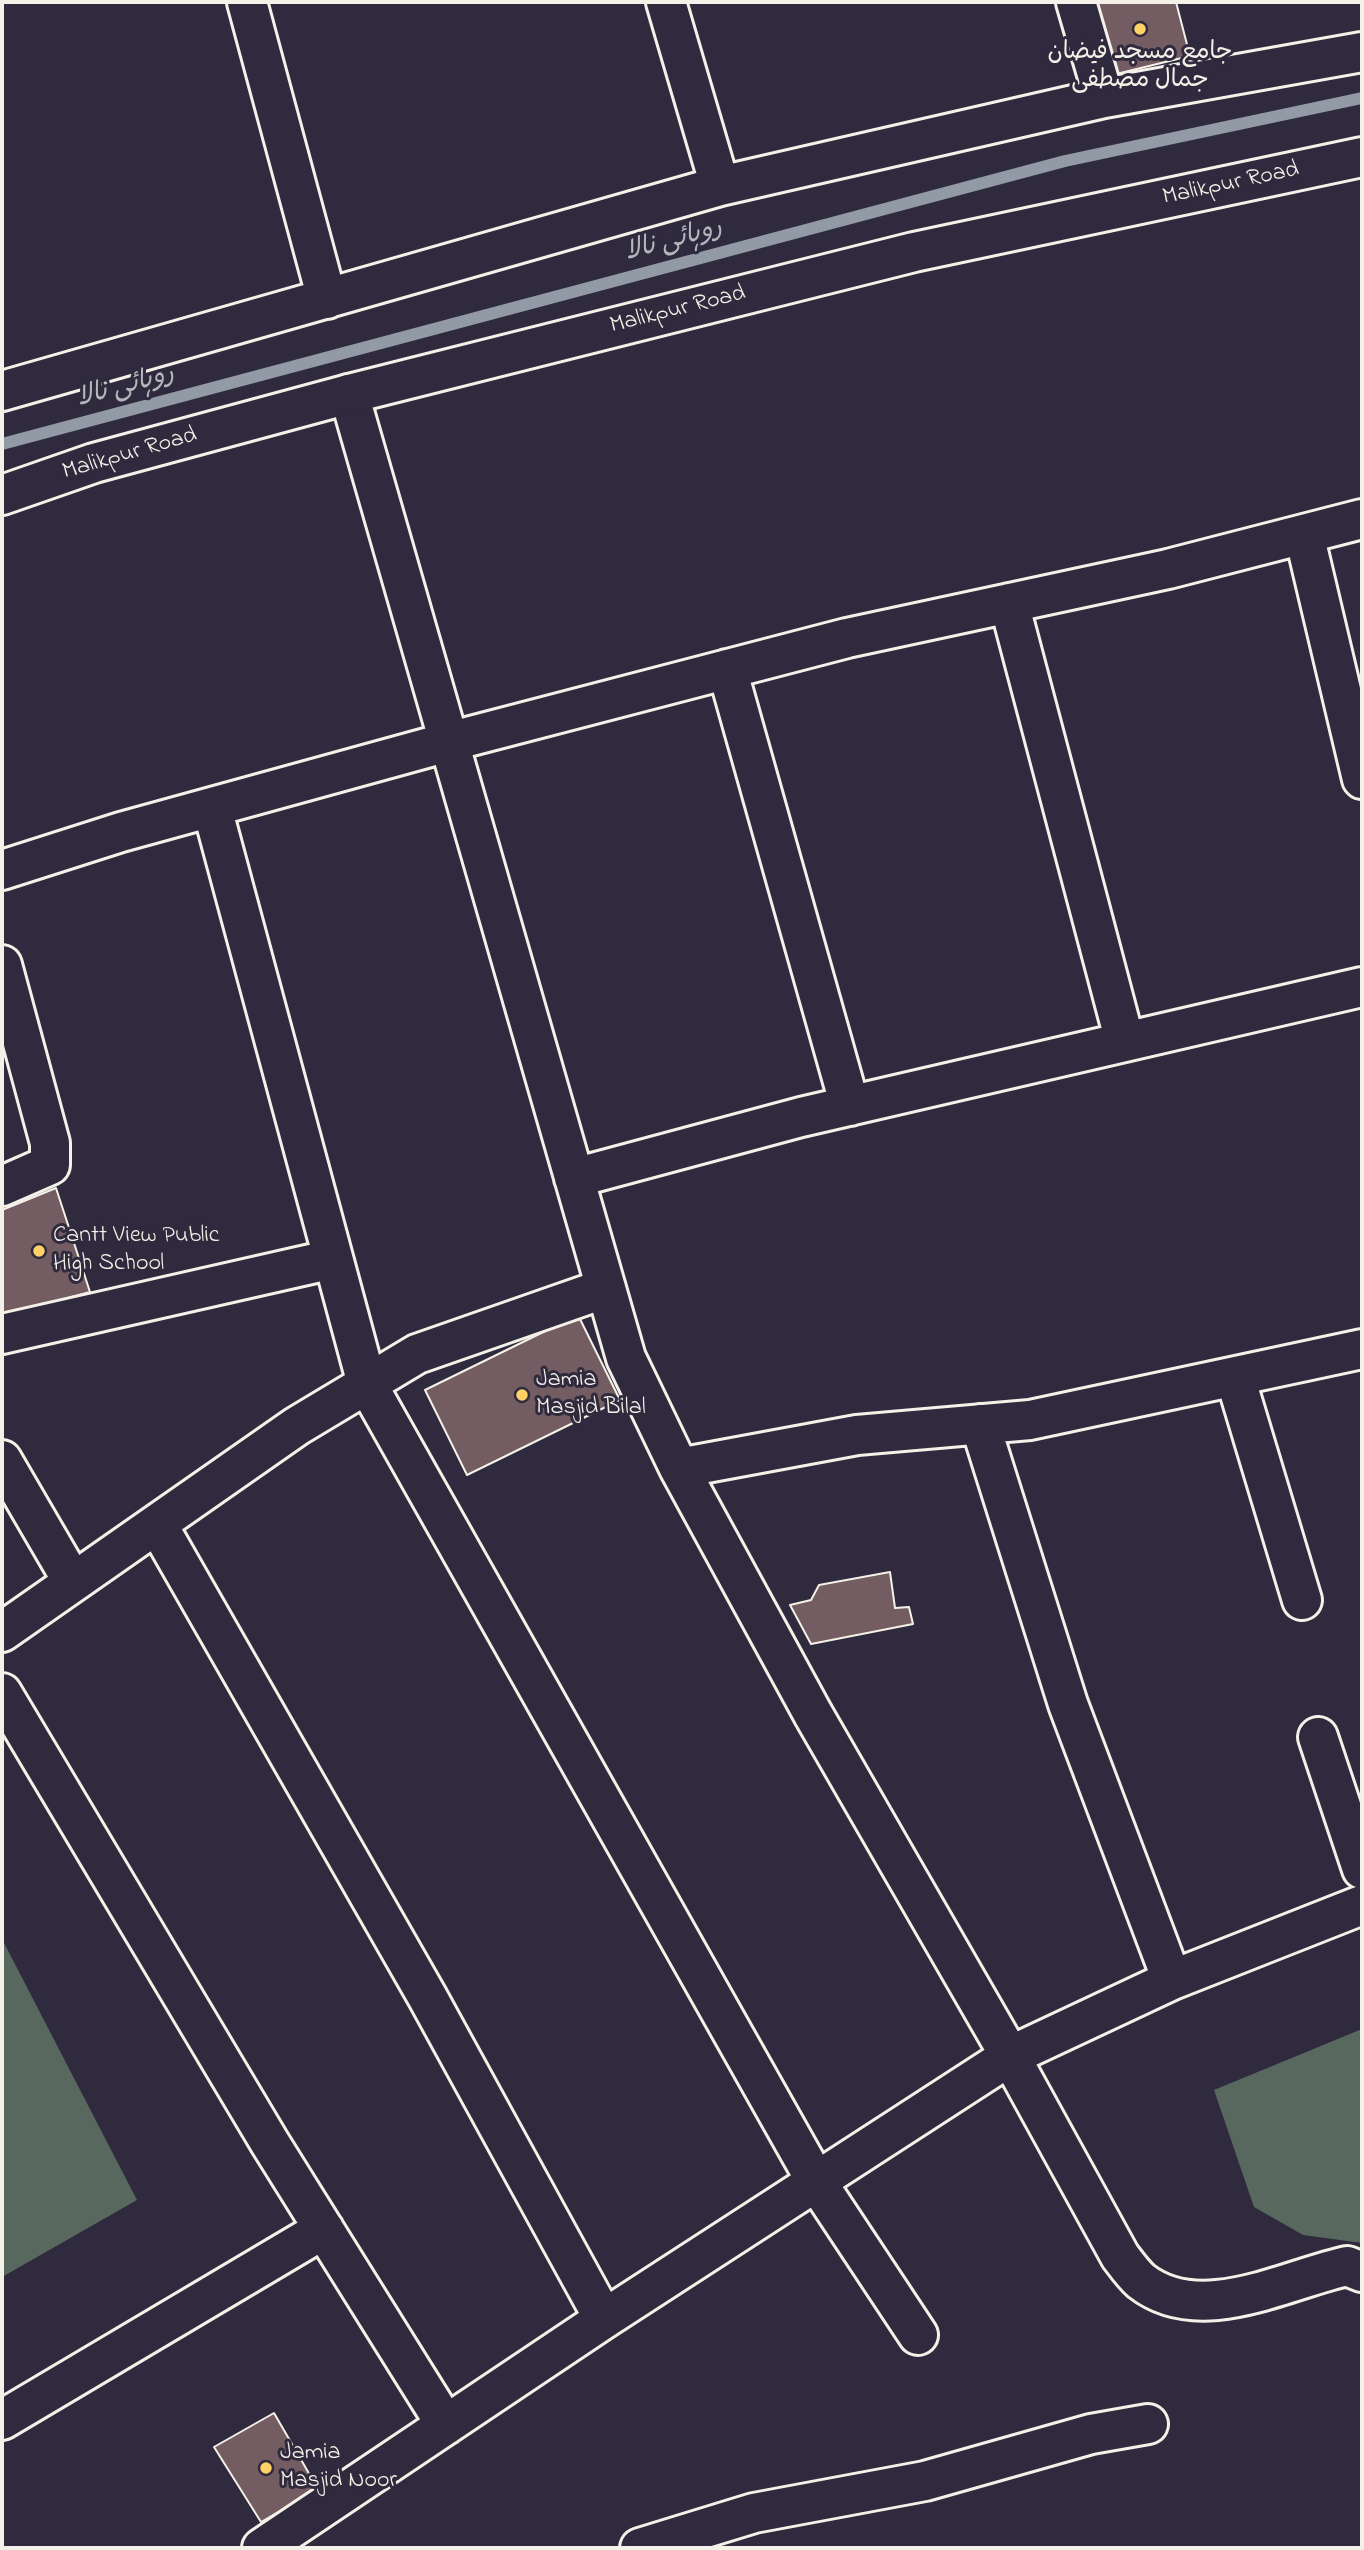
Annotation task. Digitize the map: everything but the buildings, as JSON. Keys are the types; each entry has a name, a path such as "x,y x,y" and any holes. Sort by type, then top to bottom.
{"street":[{"path":"247,2 327,299"},
{"path":"666,2 720,186"},
{"path":"1076,2 1104,98"},
{"path":"2,391 720,186 1104,98 1362,52"},
{"name":"Malikpur Road","path":"2,495 94,463 349,394 914,252 1362,157"},
{"path":"349,394 626,1358 679,1468 813,1714 1010,2056 1120,2256 1140,2280 1167,2295 1196,2300 1227,2299 1347,2266 1362,2272"},
{"path":"2,870 121,832 448,742 847,638 1168,569 1362,519"},
{"path":"1304,534 1362,779"},
{"path":"1009,604 1125,1042"},
{"path":"727,669 850,1106"},
{"path":"212,808 367,1384 816,2182 918,2335"},
{"path":"2,965 50,1143 50,1165 2,1186"},
{"path":"575,1178 850,1106 1362,987"},
{"path":"2,1334 333,1259"},
{"path":"2,1632 298,1426 417,1354 606,1288"},
{"path":"679,1468 857,1434 1030,1420 1362,1349"},
{"path":"1235,1377 1302,1600"},
{"path":"980,1424 1069,1704 1172,1980"},
{"path":"2,1460 73,1582"},
{"path":"157,1524 428,1998 604,2319"},
{"path":"2,1693 270,2143 446,2425"},
{"path":"1318,1737 1362,1869"},
{"path":"262,2548 604,2319 1010,2056 1172,1980 1362,1905"},
{"path":"2,2420 324,2229"},
{"path":"640,2548 754,2513 925,2481 1091,2434 1148,2424"}],"green space":[{"path":"2,1939 137,2200 2,2277"},
{"path":"1362,2029 1362,2243 1303,2235 1254,2207 1214,2090"}],"waterway":[{"name":"روہائی نالا","path":"2,444 1065,161 1362,98"}],"place":[{"name":"جامع مسجد فیضان جمال مصطفی","path":"1140,29"},
{"name":"Cantt View Public High School","path":"39,1251"},
{"name":"Jamia Masjid Bilal","path":"522,1395"},
{"name":"Jamia Masjid Noor","path":"266,2468"}]}
